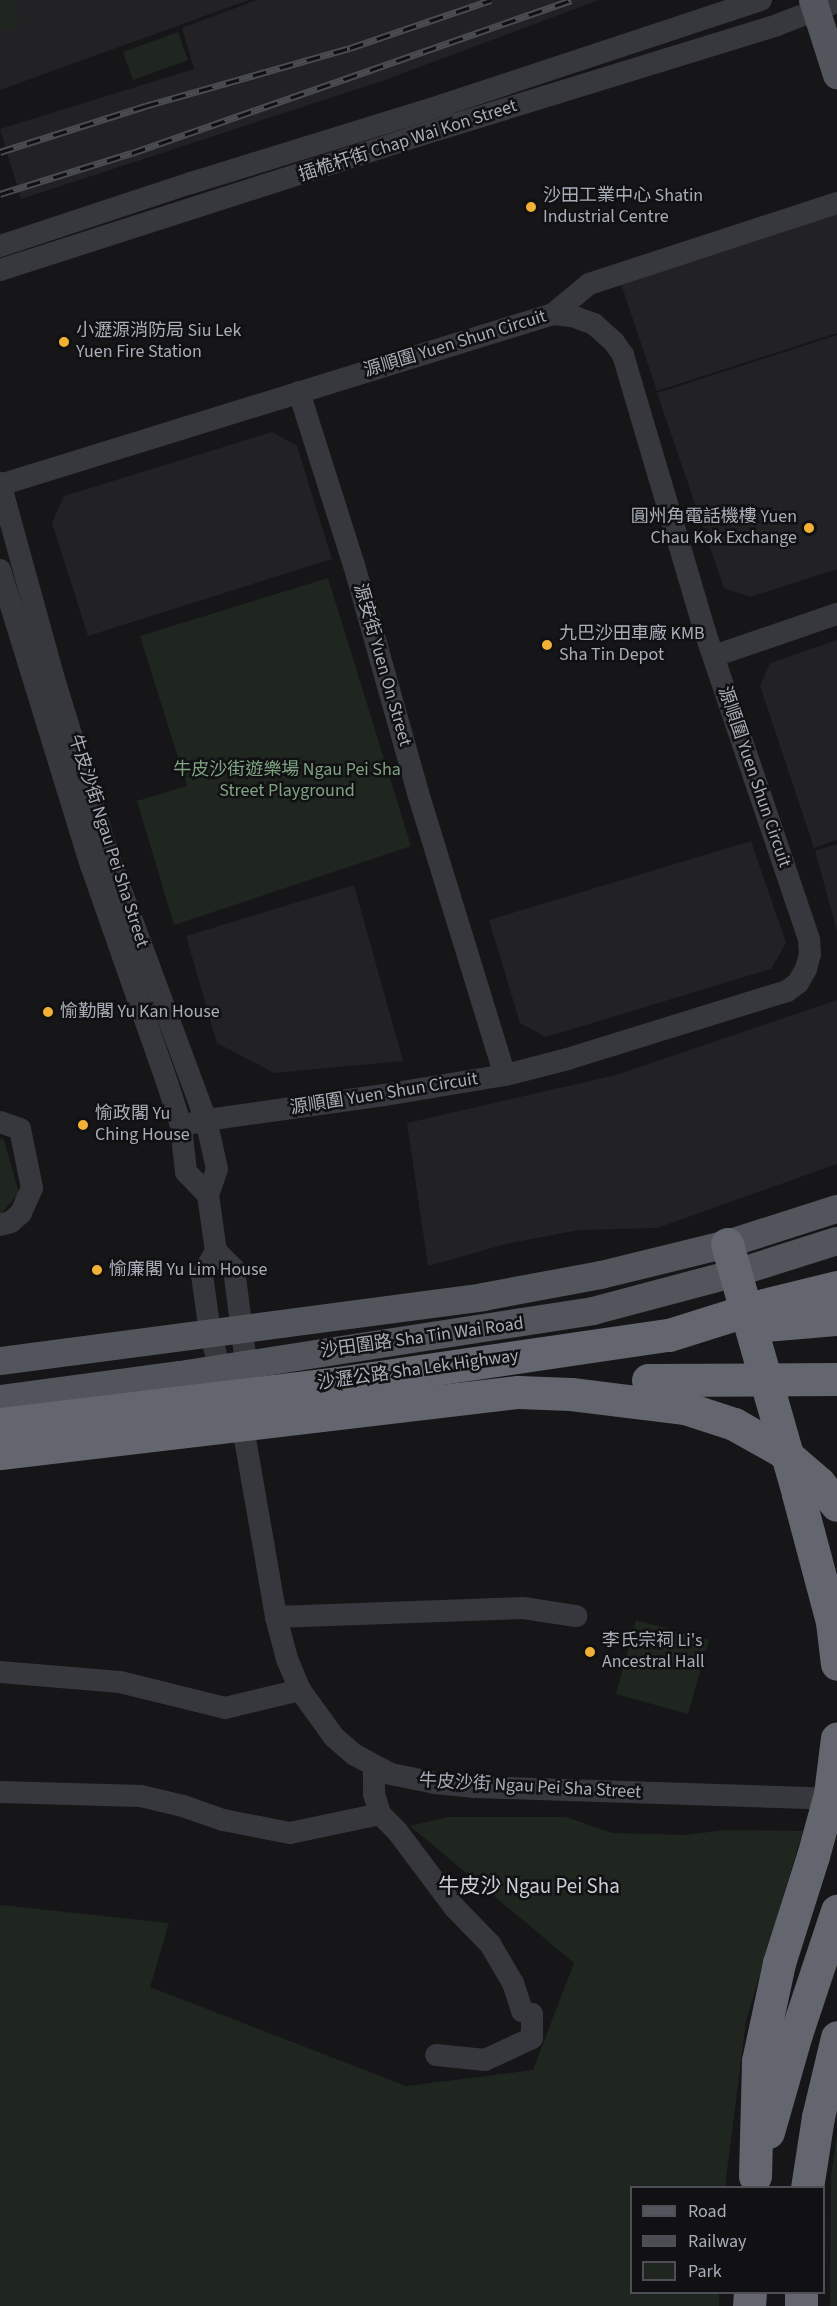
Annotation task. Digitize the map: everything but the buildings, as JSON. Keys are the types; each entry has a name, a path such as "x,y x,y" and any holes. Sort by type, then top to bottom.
{"highway":[{"path":"731,1259 829,1612 837,1664"},
{"path":"669,1335 764,1305 837,1287"},
{"name":"沙瀝公路 Sha Lek Highway","path":"0,1424 338,1383 669,1335 837,1319"},
{"name":"沙瀝公路 Sha Lek Highway","path":"0,1453 518,1392 577,1383 648,1380 837,1379"},
{"path":"518,1392 571,1394 652,1403 715,1417 751,1432 783,1451 812,1477 837,1505"},
{"path":"755,2182 758,2061 779,1963 830,1794 837,1738"},
{"path":"755,2182 796,2034 837,1911"},
{"path":"807,2186 818,2117 837,2037"}],"main road":[{"path":"822,4 837,75"},
{"name":"沙田圍路 Sha Tin Wai Road","path":"0,1399 234,1367 588,1312 731,1259 837,1209"},
{"name":"沙田圍路 Sha Tin Wai Road","path":"0,1361 472,1299 601,1275 731,1259 837,1241"}],"street":[{"name":"插桅杆街 Chap Wai Kon Street","path":"0,246 191,183 443,105 761,0"},
{"name":"插桅杆街 Chap Wai Kon Street","path":"0,270 417,136 767,29 822,4"},
{"path":"553,314 589,284 837,203"},
{"name":"源順圍 Yuen Shun Circuit","path":"0,484 553,314 572,316 594,324 614,342 623,355 714,656 809,940 810,954 806,969 798,983 776,995 505,1075 206,1120 181,1126"},
{"name":"源安街 Yuen On Street","path":"299,392 354,565 418,793 505,1075"},
{"name":"牛皮沙街 Ngau Pei Sha Street","path":"0,484 54,678 109,858 206,1120 218,1169 208,1196 216,1251 234,1269 241,1328 234,1367 234,1420 245,1439 276,1617 287,1659 300,1690 334,1737 355,1755 374,1767 410,1779 475,1787 837,1799"},
{"name":"牛皮沙街 Ngau Pei Sha Street","path":"0,570 90,865 181,1126 186,1172 208,1196"},
{"path":"714,656 837,614"},
{"path":"0,1122 20,1130 32,1188 21,1213 11,1222 0,1225"},
{"name":"牛皮沙街 Ngau Pei Sha Street","path":"216,1251 202,1275 210,1332 234,1367"},
{"path":"276,1617 523,1608 576,1616"},
{"path":"0,1672 120,1682 225,1708 300,1690"},
{"path":"374,1767 374,1794 380,1814 397,1831 454,1907 490,1944 513,1983 522,2012 532,2014 532,2037 485,2060 436,2055"},
{"path":"0,1792 141,1796 183,1806 223,1820 290,1833 380,1814"}],"shaded area":[{"path":"0,0 249,0 0,90"},
{"path":"257,0 599,0 382,81 21,199 0,129 194,69 182,28"},
{"path":"837,207 837,333 657,391 619,278"},
{"path":"837,335 837,569 750,597 724,588 657,393"},
{"path":"272,432 297,446 332,559 88,636 52,523 64,496"},
{"path":"837,640 837,840 814,848 760,686 770,663"},
{"path":"751,841 786,943 771,969 546,1037 520,1023 489,920"},
{"path":"837,844 837,931 815,851"},
{"path":"354,885 403,1061 274,1073 217,1043 186,936"},
{"path":"837,1000 837,1164 657,1228 579,1230 506,1244 428,1266 407,1123 616,1075"}],"green space":[{"path":"0,0 12,0 20,26 0,32"},
{"path":"178,32 188,60 133,80 123,52"},
{"name":"牛皮沙街遊樂場 Ngau Pei Sha Street Playground","path":"328,578 411,846 174,925 137,801 187,786 140,636"},
{"path":"0,1138 4,1140 19,1193 0,1215"},
{"path":"636,1620 709,1640 688,1714 616,1694"},
{"path":"449,1817 566,1817 612,1833 686,1835 725,1830 803,1831 746,2021 725,2186 630,2186 630,2294 719,2294 719,2306 0,2306 0,1905 169,1923 150,1987 406,2086 533,2070 574,1963 410,1826"},
{"path":"837,2136 837,2306 830,2306 831,2175"}],"railway":[{"path":"0,152 145,106 350,48 491,0"},
{"path":"0,194 132,153 571,0"}],"place":[{"name":"沙田工業中心 Shatin Industrial Centre","path":"531,207"},
{"name":"小瀝源消防局 Siu Lek Yuen Fire Station","path":"64,342"},
{"name":"圓州角電話機樓 Yuen Chau Kok Exchange","path":"809,528"},
{"name":"九巴沙田車廠 KMB Sha Tin Depot","path":"547,645"},
{"name":"愉勤閣 Yu Kan House","path":"48,1012"},
{"name":"愉政閣 Yu Ching House","path":"83,1125"},
{"name":"愉廉閣 Yu Lim House","path":"97,1270"},
{"name":"李氏宗祠 Li's Ancestral Hall","path":"590,1652"}],"district":[{"name":"牛皮沙 Ngau Pei Sha","path":"529,1886"}]}
